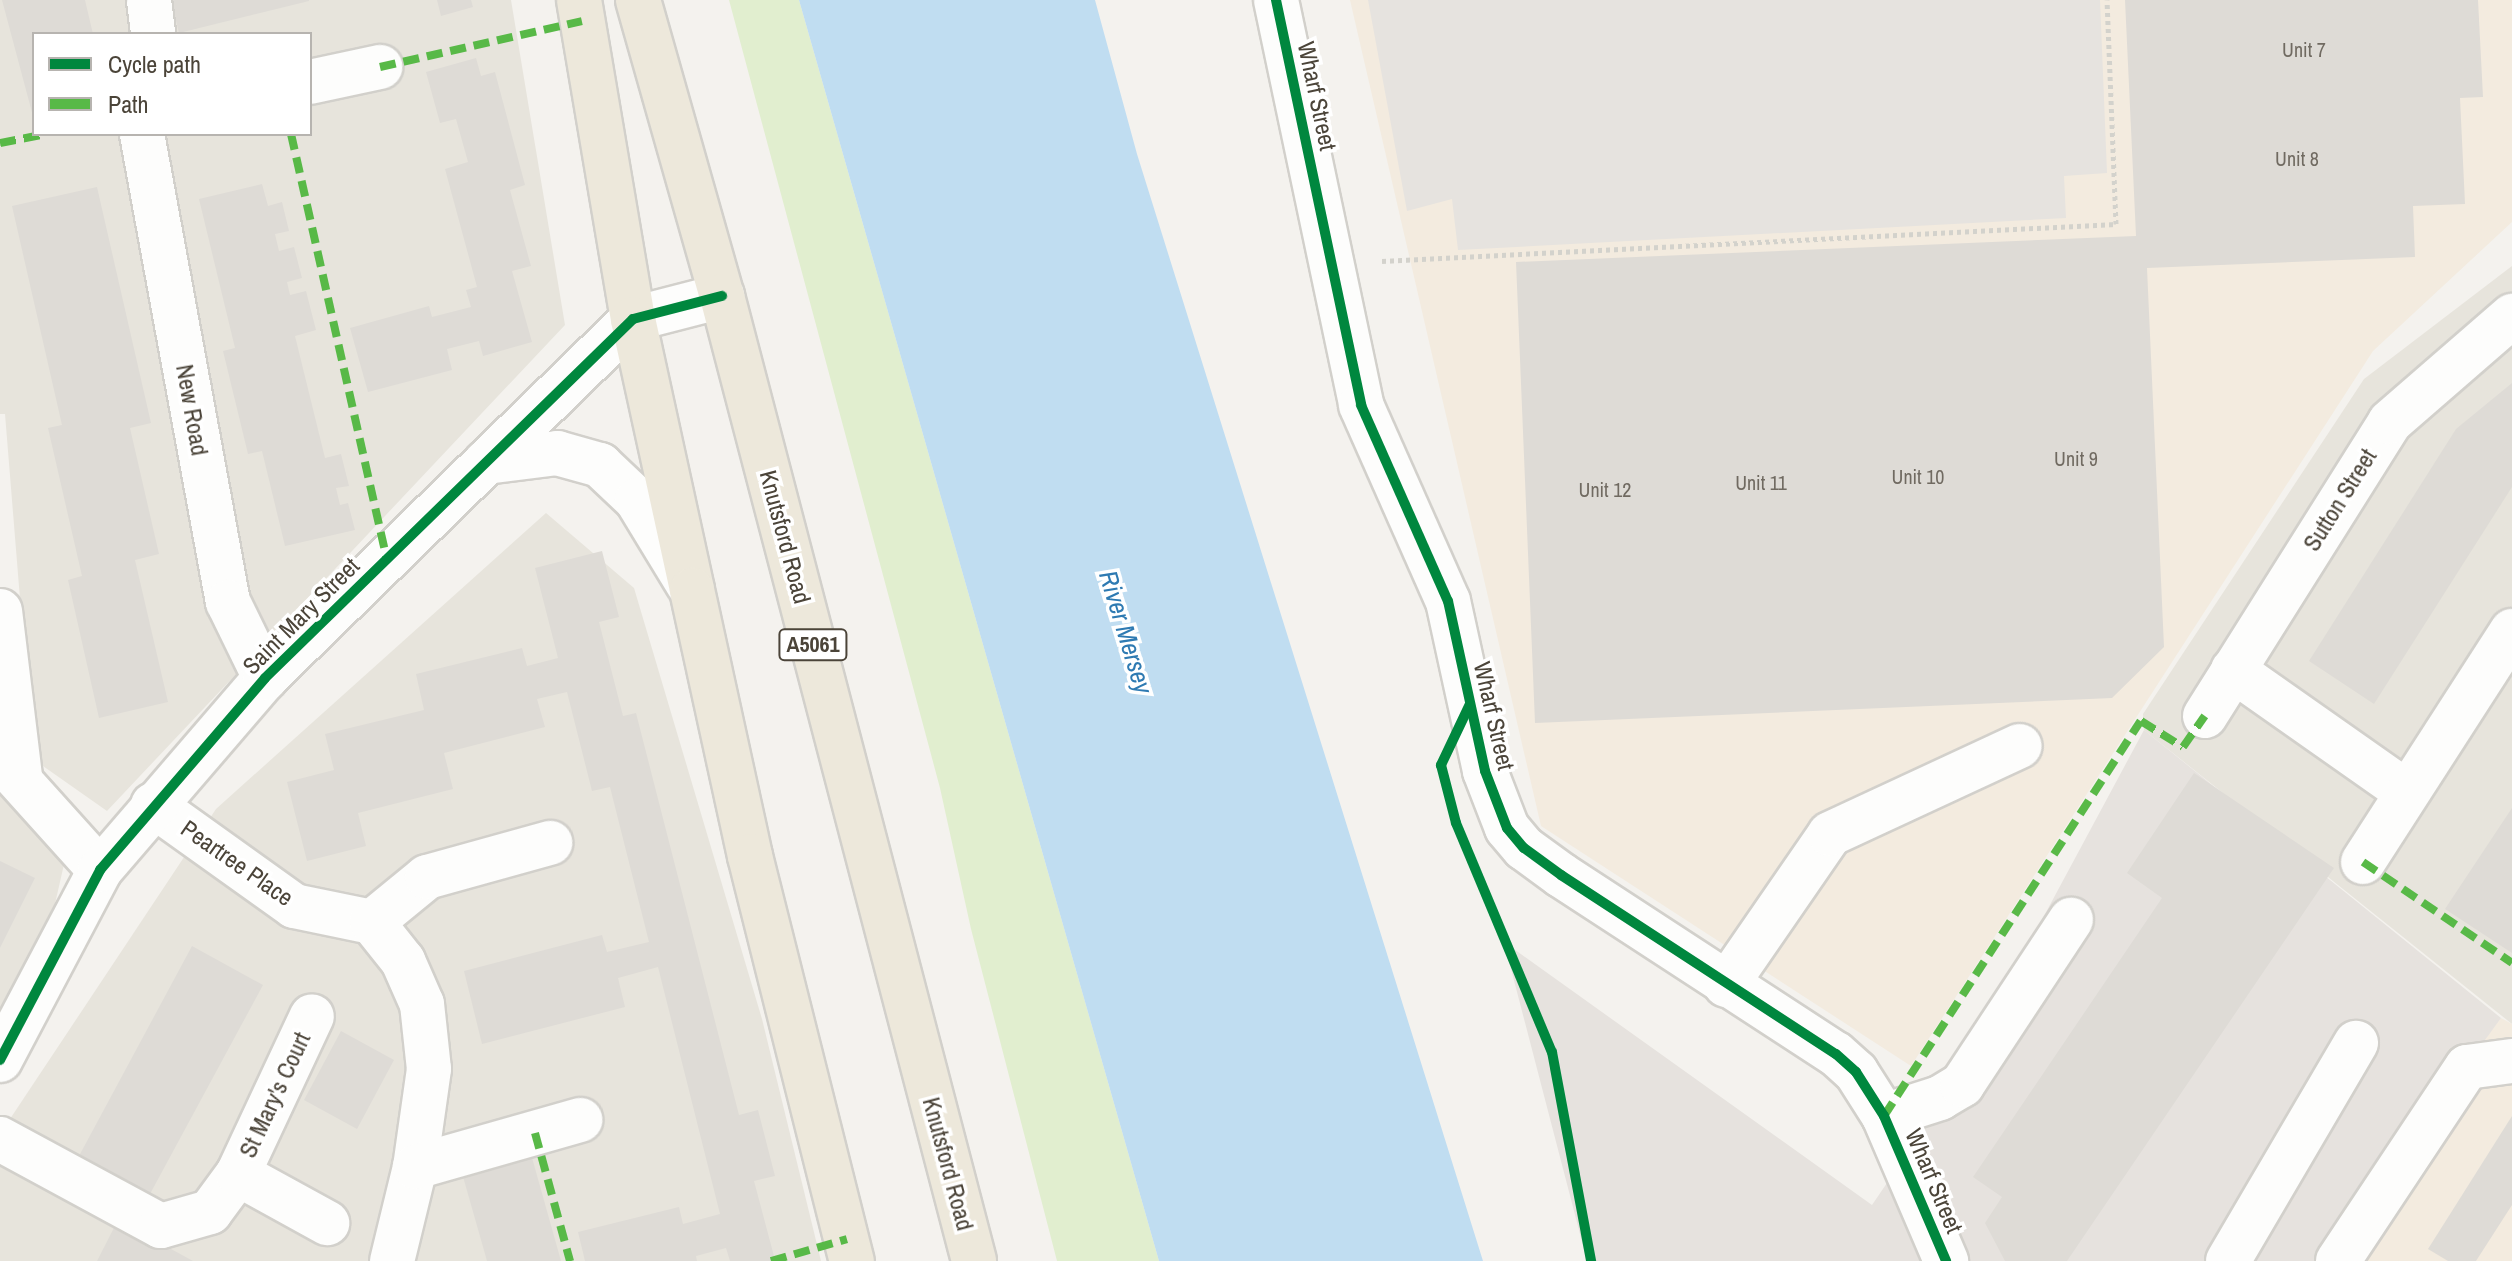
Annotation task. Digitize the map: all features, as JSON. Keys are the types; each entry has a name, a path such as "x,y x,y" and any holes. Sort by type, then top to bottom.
{"highway":[{"path":"579,0 633,319 750,856 852,1261"},
{"name":"Knutsford Road","path":"638,0 722,296 974,1261"}],"street":[{"path":"149,0 153,32"},
{"name":"Wharf Street","path":"1276,0 1361,405 1448,601 1494,801 1524,848 1726,985 1836,1054 1856,1072 1884,1116 1946,1261"},
{"path":"312,82 380,67"},
{"name":"New Road","path":"142,136 228,602 265,678"},
{"name":"Saint Mary Street","path":"3,1046 100,870 265,678 633,319 722,296"},
{"name":"Sutton Street","path":"2205,716 2390,422 2512,316"},
{"path":"486,462 557,453 600,465 637,500 692,590"},
{"path":"0,611 10,768 100,870"},
{"path":"2363,862 2405,791 2512,631"},
{"path":"2233,670 2405,791"},
{"path":"1726,985 1830,834 2020,746"},
{"name":"Peartree Place","path":"153,805 294,906 372,922"},
{"path":"392,1261 415,1167 429,1069 422,1004 403,961 372,922 427,877 550,843"},
{"path":"1884,1116 1940,1098 1962,1085 2071,920"},
{"name":"St Mary's Court","path":"0,1139 161,1226 210,1212 238,1174 312,1016"},
{"path":"2228,1261 2356,1043"},
{"path":"2338,1261 2467,1067 2512,1061"},
{"path":"415,1167 580,1120"},
{"name":"St Mary's Court","path":"238,1174 327,1223"}],"path":[{"path":"1365,262 2116,224 2107,0"}],"shaded area":[{"path":"0,0 511,0 565,325 107,811 33,759 5,414 0,414"},
{"path":"1350,0 2512,0 2512,222 2373,351 1911,1066 1541,826"},
{"path":"1368,0 2100,0 2107,173 2064,176 2066,218 1458,250 1452,199 1407,211"},
{"path":"2512,266 2512,1024 2144,730 2143,714 2364,379"},
{"path":"546,513 634,588 762,1019 821,1261 0,1261 0,1134 216,809"},
{"path":"2144,730 2501,1018 2324,1261 1587,1261 1504,942 1872,1205 1951,1089"},
{"path":"0,789 65,860 49,930 0,1018"},
{"path":"2501,1018 2512,1024 2512,1261 2355,1261 2469,1057"}],"green space":[{"path":"729,0 799,0 1159,1261 1057,1261 971,929 940,788"}],"water":[{"name":"River Mersey","path":"799,0 1095,0 1137,154 1483,1261 1159,1261"}],"building":[{"path":"2,0 85,0 93,32 32,32 32,112"},
{"path":"171,0 309,0 183,32 179,32"},
{"path":"437,0 471,0 473,7 441,16"},
{"path":"2125,0 2478,0 2483,97 2460,98 2465,204 2413,206 2415,257 2147,268 2164,647 2112,698 1535,723 1516,262 2136,236"},
{"path":"476,58 481,76 495,72 525,185 510,190 531,266 512,271 532,342 483,356 479,341 447,349 452,370 368,392 350,328 429,306 432,317 471,307 466,290 477,287 445,169 468,162 456,119 440,123 426,72"},
{"path":"262,184 268,206 282,202 289,231 275,234 279,251 294,247 302,278 287,282 290,295 306,291 316,330 295,336 325,458 341,454 349,486 336,488 340,505 348,503 355,530 285,546 262,451 248,454 223,351 235,348 199,199"},
{"path":"97,187 151,423 130,428 159,554 135,560 168,702 99,718 68,580 82,576 48,428 62,425 12,206"},
{"path":"2512,383 2512,487 2374,704 2309,661 2456,429"},
{"path":"602,551 619,617 599,622 623,716 636,713 739,1115 758,1110 775,1176 754,1181 775,1260 771,1261 730,1261 726,1248 696,1256 697,1261 585,1261 578,1232 679,1207 683,1224 720,1214 658,967 618,978 625,1007 482,1044 464,971 602,935 607,952 649,942 610,787 592,791 567,692 537,699 545,727 444,753 453,789 358,813 366,846 307,861 287,782 334,770 325,734 424,710 416,674 522,648 527,666 558,658 535,568"},
{"path":"2194,773 2334,868 2067,1261 2005,1261 1985,1223 2002,1197 1973,1177 2162,898 2127,873"},
{"path":"2512,808 2512,953 2445,909"},
{"path":"0,861 35,878 0,948"},
{"path":"192,946 263,985 150,1194 79,1156"},
{"path":"341,1031 394,1060 357,1129 304,1100"},
{"path":"2512,1116 2512,1205 2476,1261 2448,1261 2428,1249"},
{"path":"529,1147 561,1261 487,1261 460,1166"},
{"path":"118,1220 193,1261 97,1261"}],"marked path":[{"path":"380,67 582,21"},
{"path":"0,143 36,136"},
{"path":"291,136 387,559"},
{"path":"1884,1116 2141,721 2183,747 2205,716"},
{"path":"2363,862 2512,963"},
{"path":"535,1133 570,1261"},
{"path":"771,1261 847,1239"}],"cycle path":[{"path":"1276,0 1361,405 1448,601 1485,771 1507,828 1524,848 1561,875 1836,1054 1856,1072 1884,1116 1946,1261"},
{"path":"0,1060 100,870 265,678 633,319 722,296"},
{"path":"1470,704 1441,765 1456,823 1552,1052 1591,1261"}]}
